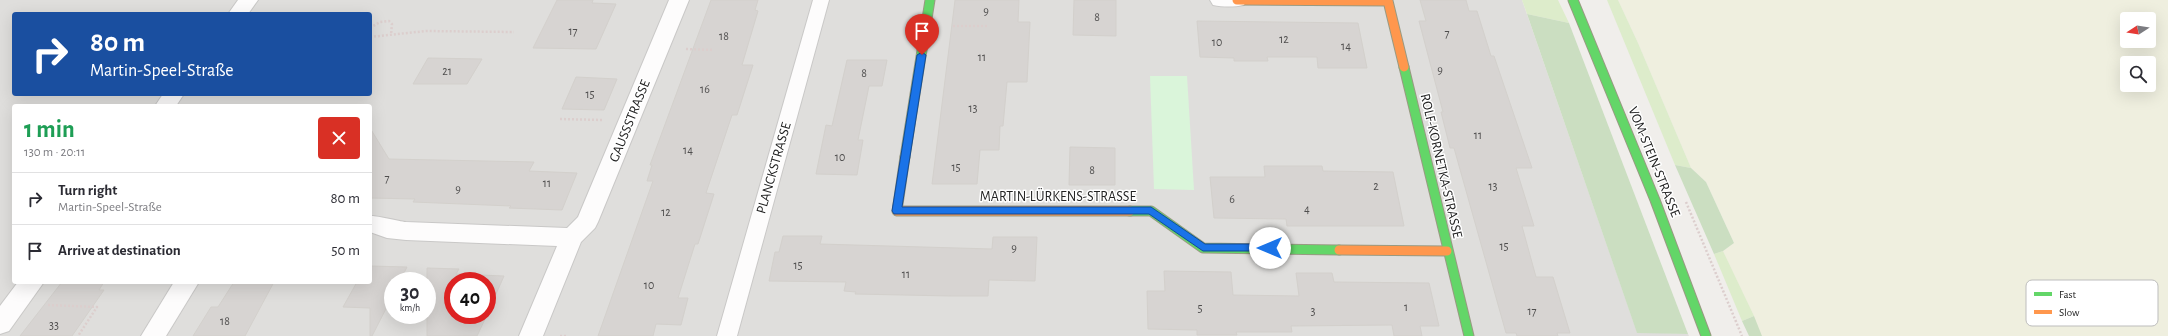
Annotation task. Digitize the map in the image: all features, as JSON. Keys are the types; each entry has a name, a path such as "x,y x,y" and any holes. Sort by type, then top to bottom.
{"street":[{"path":"239,12 248,0"},
{"name":"GAUSSSTRASSE","path":"531,336 572,237 587,222 679,0"},
{"path":"926,26 930,0"},
{"path":"1220,0 1237,0"},
{"name":"ROLF-KORNETKA-STRASSE","path":"1237,0 1388,1 1447,251 1469,336"},
{"name":"VOM-STEIN-STRASSE","path":"1573,0 1655,200 1706,336"},
{"name":"MARTIN-LÜRKENS-STRASSE","path":"926,26 897,211 1151,211 1203,248 1447,251"},
{"path":"374,224 387,229 400,230 572,237"},
{"path":"0,324 30,284"},
{"path":"153,336 186,284"}],"lane":[{"name":"PLANCKSTRASSE","path":"727,336 821,0"}],"path":[{"path":"372,27 380,22 389,21 392,24 391,35"},
{"path":"926,26 988,26"},
{"path":"372,37 426,31 514,32"},
{"path":"560,119 630,121"},
{"path":"15,304 97,307 78,336"}],"shaded area":[{"path":"0,0 1522,0 1637,332 1688,334 1689,336 0,336"}],"green space":[{"path":"1522,0 1558,0 1569,23 1527,14"},
{"path":"1607,0 1618,0 1638,43 1691,168 1675,165"},
{"path":"1618,0 2168,0 2168,336 1762,336 1723,251 1734,243 1706,182 1691,168 1638,43"},
{"path":"1527,14 1569,23 1688,334 1637,333"},
{"path":"1150,76 1187,76 1194,190 1154,189"},
{"path":"1675,165 1691,168 1706,182 1734,243 1723,251 1714,254"},
{"path":"1723,251 1754,316 1742,321 1714,254"},
{"path":"1754,316 1762,336 1749,336 1742,321"}],"building":[{"path":"557,0 593,0 592,3 616,4 596,49 533,48"},
{"path":"711,0 758,0 755,10 758,11 742,65 753,65 737,115 732,115 706,193 714,194 698,244 695,244 678,298 688,298 681,325 656,324 653,336 598,336 653,181 647,181 652,165 650,165"},
{"path":"955,0 1019,0 1018,22 1030,22 1027,82 1007,82 1003,126 1000,126 999,150 980,150 977,184 932,184"},
{"path":"1074,0 1116,0 1116,36 1073,35"},
{"path":"1420,0 1466,0 1469,11 1477,11 1491,56 1494,56 1532,168 1516,168 1534,226 1522,226 1536,277 1553,277 1570,333 1557,333 1558,336 1517,336 1516,333 1506,333 1454,148 1450,148 1441,112 1443,112 1419,21 1426,21"},
{"path":"1197,21 1358,23 1367,68 1318,68 1317,57 1267,57 1268,61 1234,61 1234,58 1200,57"},
{"path":"428,58 482,59 467,84 413,84"},
{"path":"847,60 887,60 882,86 869,86 858,140 863,140 857,175 816,174 826,125 832,126"},
{"path":"576,77 617,79 604,110 562,109"},
{"path":"372,131 389,159 534,162 529,171 577,173 562,210 509,208 511,206 413,202 415,199 372,198"},
{"path":"1070,147 1115,148 1115,185 1069,185"},
{"path":"1264,166 1322,166 1323,171 1393,172 1404,226 1287,226 1286,219 1214,218 1210,177 1265,177"},
{"path":"783,236 822,236 820,244 992,249 993,237 1037,237 1035,281 989,280 988,296 951,296 855,294 856,292 844,291 846,282 769,281 775,252 779,252"},
{"path":"372,266 407,267 404,272 384,272 384,313 372,336 370,336 370,308 343,307 356,284 372,284"},
{"path":"427,268 459,269 457,272 444,272 444,324 483,324 477,336 427,336 427,324 436,324 436,272 427,272"},
{"path":"1164,271 1231,272 1233,295 1299,296 1296,273 1332,273 1334,282 1429,283 1439,326 1420,326 1422,336 1394,336 1392,325 1291,326 1292,332 1236,332 1237,335 1197,335 1197,330 1148,329 1147,291 1165,291"},
{"path":"496,276 504,276 496,294"},
{"path":"60,284 103,284 99,290 104,290 72,336 20,336"},
{"path":"233,284 273,284 245,336 193,336 211,307 218,307"}],"traffic: fast":[{"path":"905,157 930,0"},
{"path":"1573,0 1655,200 1706,336"},
{"path":"1404,67 1469,336"},
{"path":"1130,211 1151,211 1203,248 1339,250"}],"traffic: slow":[{"path":"1237,0 1388,1 1404,67"},
{"path":"905,157 897,211 1130,211"},
{"path":"1339,250 1447,251"}],"route":[{"path":"922,55 897,211 1151,211 1203,248 1270,248"}]}
